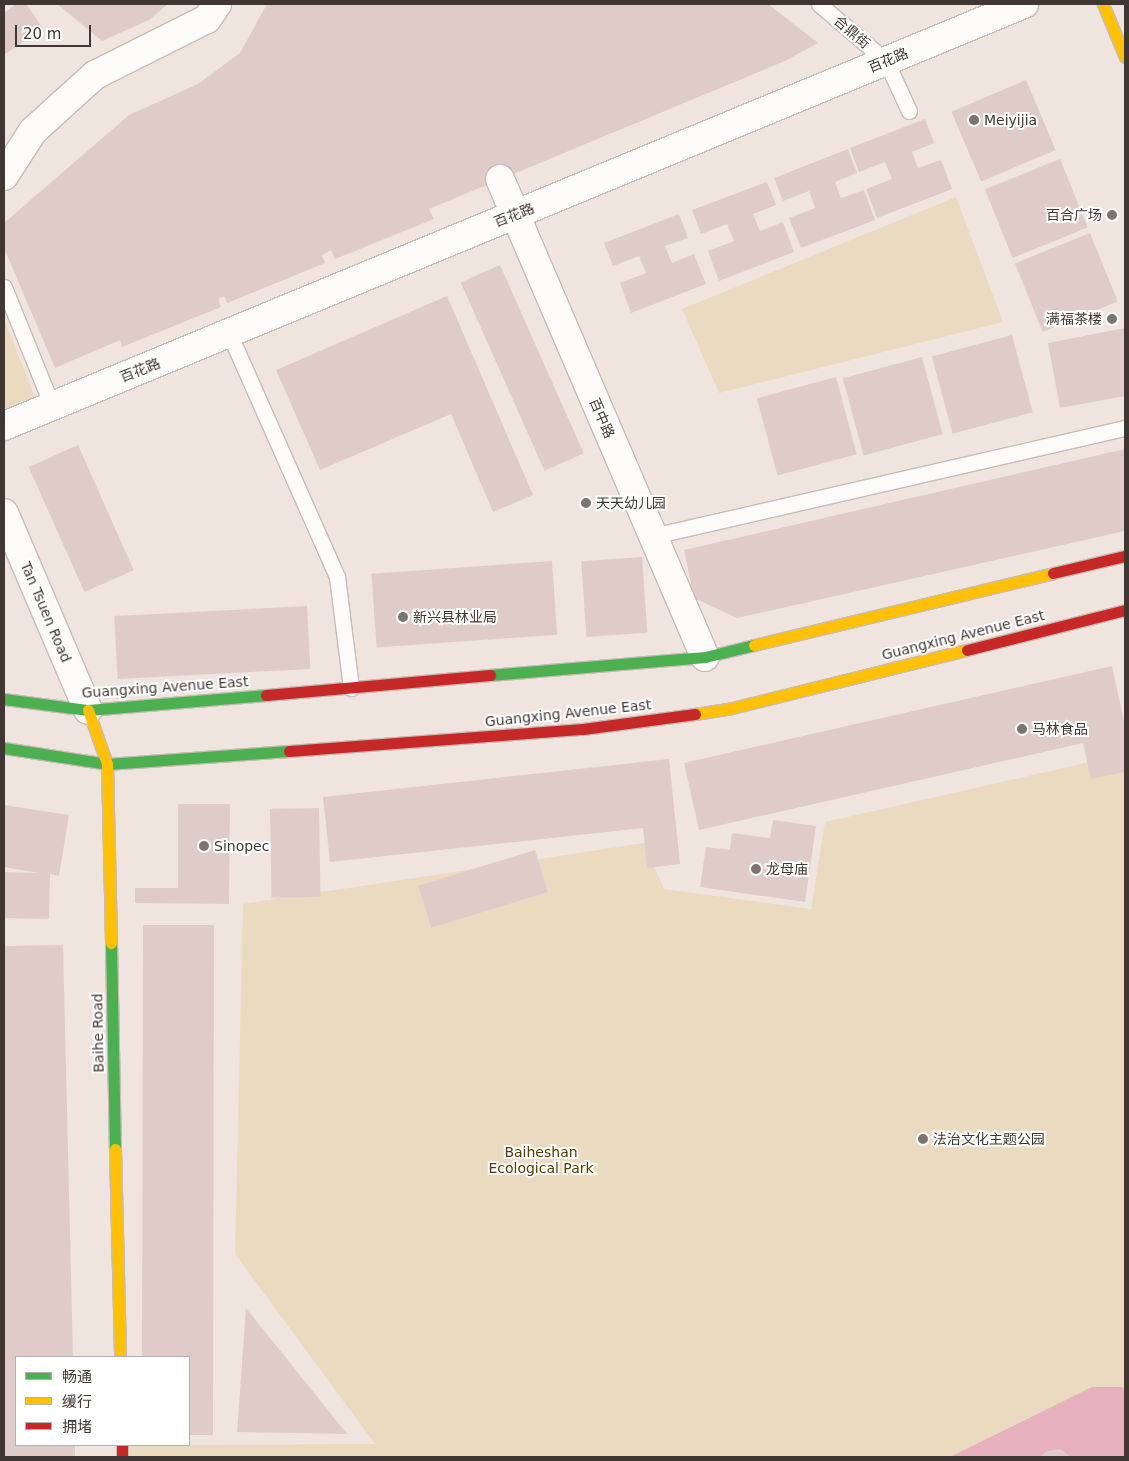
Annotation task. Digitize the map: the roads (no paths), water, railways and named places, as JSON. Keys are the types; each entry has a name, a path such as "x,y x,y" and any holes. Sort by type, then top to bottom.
{"main road":[{"path":"1103,4 1125,57"},
{"name":"Guangxing Avenue East","path":"4,699 88,710 705,657 1125,556"},
{"name":"Guangxing Avenue East","path":"4,748 107,764 583,729 728,709 1125,610"},
{"name":"Baihe Road","path":"88,710 107,764 120,1356"}],"street":[{"path":"4,176 33,131 95,75 207,19 217,4"},
{"name":"百花路","path":"4,426 1024,4"},
{"name":"百中路","path":"500,179 705,657"},
{"name":"Tan Tsuen Road","path":"4,513 88,710"}],"lane":[{"name":"合鼎街","path":"819,4 886,61"},
{"path":"886,61 909,112"},
{"path":"4,287 52,406"},
{"path":"229,333 337,578 352,688"},
{"path":"653,536 1125,428"}],"place":[{"name":"Meiyijia","path":"974,120"},
{"name":"百合广场","path":"1112,215"},
{"name":"满福茶楼","path":"1112,319"},
{"name":"天天幼儿园","path":"586,503"},
{"name":"新兴县林业局","path":"403,617"},
{"name":"马林食品","path":"1022,729"},
{"name":"Sinopec","path":"204,846"},
{"name":"龙母庙","path":"756,869"},
{"name":"法治文化主题公园","path":"923,1139"}],"park label":[{"name":"Baiheshan Ecological Park","path":"541,1160"}]}
